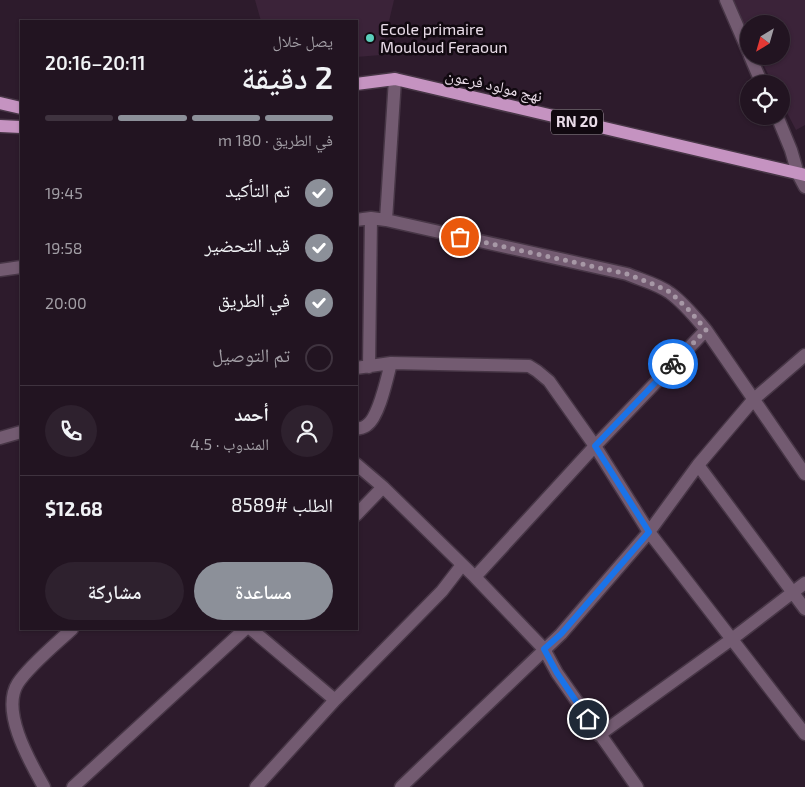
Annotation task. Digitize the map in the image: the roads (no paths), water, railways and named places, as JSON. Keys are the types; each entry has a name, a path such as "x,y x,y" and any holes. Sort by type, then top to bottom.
{"main road":[{"name":"نهج مولود فرعون","path":"358,84 395,79 801,174"},
{"path":"0,103 20,108"},
{"path":"0,126 20,127"}],"street":[{"path":"726,0 740,32"},
{"path":"386,220 395,79"},
{"path":"781,125 805,187"},
{"path":"369,367 371,218"},
{"path":"358,220 371,218 386,220 627,274 670,292 706,330 805,474"},
{"path":"0,270 20,267"},
{"path":"475,577 595,446 706,330"},
{"path":"401,787 561,634 649,532 698,465 754,400 805,355"},
{"path":"358,428 371,422 381,401 391,364"},
{"path":"358,368 391,364 533,368 549,381 595,446 649,532 805,734"},
{"path":"0,438 20,432"},
{"path":"698,465 805,609"},
{"path":"358,466 383,487 475,577 544,649 557,673 637,787"},
{"path":"358,513 383,487"},
{"path":"256,787 335,700 442,591 462,565"},
{"path":"599,735 732,639 805,583"},
{"path":"44,787 14,724 11,706 17,684 71,630"},
{"path":"73,787 244,630"},
{"path":"252,630 335,700"}],"place":[{"name":"Ecole primaire Mouloud Feraoun","path":"370,38"}]}
